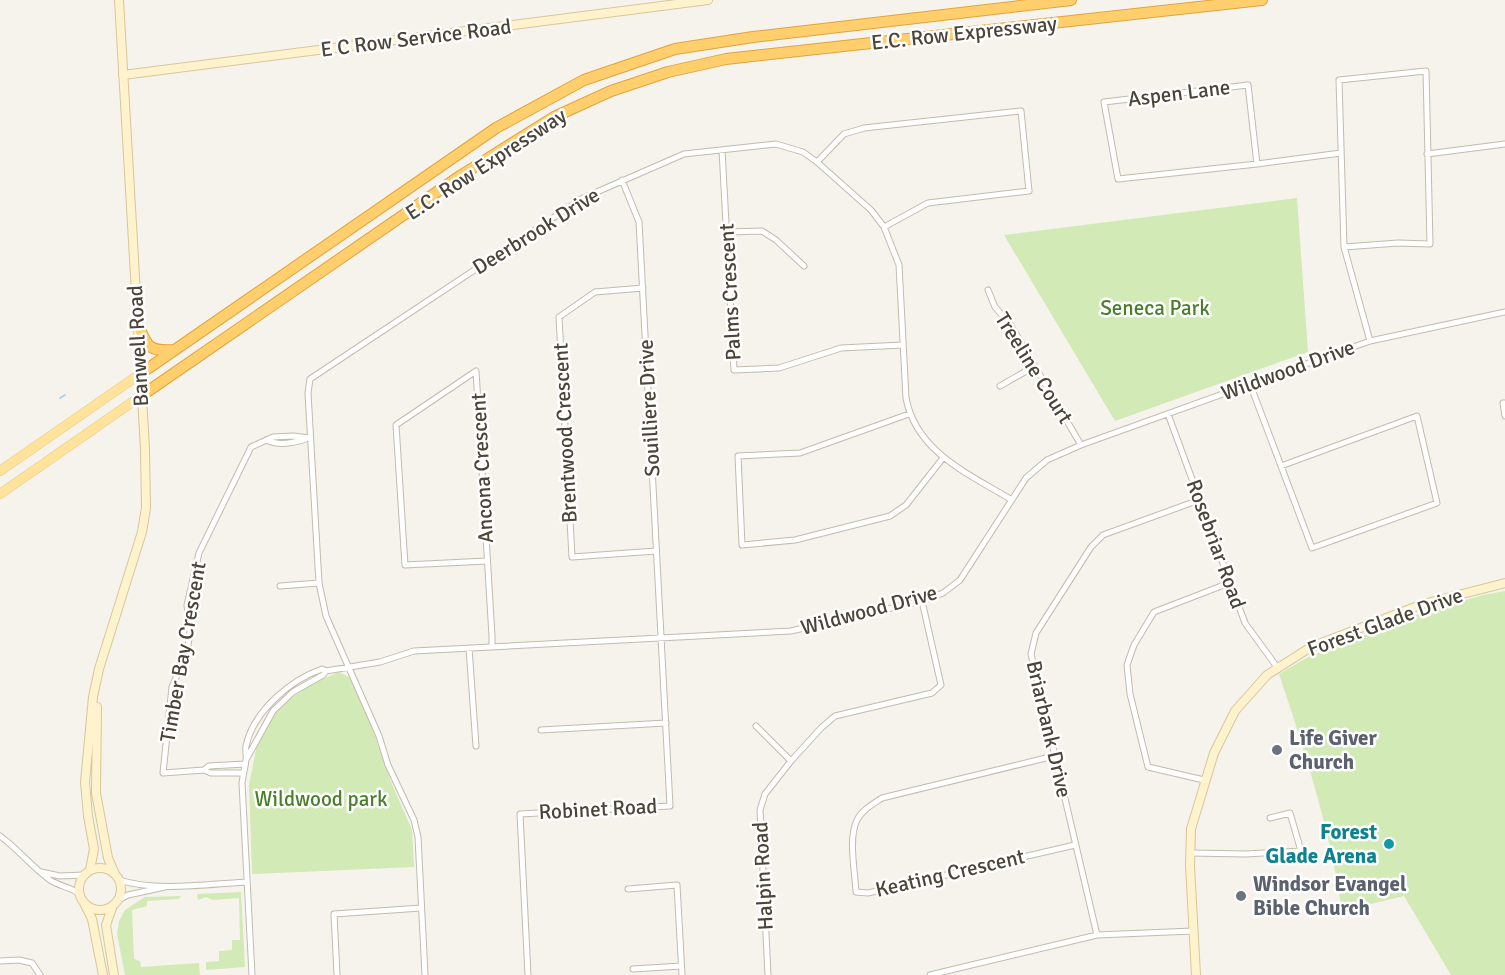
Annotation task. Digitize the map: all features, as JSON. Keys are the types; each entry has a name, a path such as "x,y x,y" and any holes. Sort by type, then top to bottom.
{"highway":[{"name":"E.C. Row Expressway","path":"140,374 496,128 584,80 675,49 753,36 1071,0"},
{"name":"E.C. Row Expressway","path":"141,396 460,176 554,117 611,91 668,72 726,59 1262,0"},
{"path":"137,322 145,342 151,348 161,351 176,350"}],"main road":[{"name":"Banwell Road","path":"87,872 94,849 85,782 93,697 99,669 136,557 145,519 145,449 119,0"},
{"name":"E C Row Service Road","path":"123,75 708,0"},
{"name":"E.C. Row Expressway","path":"0,471 140,374"},
{"name":"E.C. Row Expressway","path":"0,494 141,396"},
{"name":"Forest Glade Drive","path":"1196,975 1190,853 1191,829 1214,753 1235,711 1267,675 1311,647 1423,604 1505,583"},
{"name":"Banwell Road","path":"96,686 96,793 108,858 117,877"},
{"path":"103,975 92,919 81,897 79,887 87,872 103,868 117,877 121,894 106,925 114,975"},
{"path":"81,897 93,909 100,910 116,903"}],"street":[{"path":"1344,247 1398,243 1430,244 1426,71 1339,80 1344,247 1370,340"},
{"name":"Aspen Lane","path":"1257,164 1248,85 1104,102 1118,178 1257,164 1341,153"},
{"path":"817,162 844,134 864,128 1021,111 1029,191 928,203 884,227"},
{"name":"Deerbrook Drive","path":"310,438 308,393 310,379 583,198 684,154 776,144 803,152 817,162 871,210 884,227 899,265 909,414 921,437 943,458 1012,500"},
{"path":"1427,154 1505,144"},
{"name":"Palms Crescent","path":"722,150 734,370 779,368 841,348 903,345"},
{"name":"Souilliere Drive","path":"622,180 639,222 661,638"},
{"path":"727,232 762,231 776,240 804,266"},
{"name":"Brentwood Crescent","path":"643,288 595,292 559,317 572,557 656,551"},
{"name":"Treeline Court","path":"988,290 995,308 1011,324 1081,445"},
{"name":"Wildwood Drive","path":"246,761 273,711 293,692 326,671 380,662 414,651 791,631 922,601 942,593 960,580 1026,478 1047,460 1081,445 1370,340 1505,312"},
{"path":"1000,386 1035,366"},
{"name":"Ancona Crescent","path":"487,561 405,565 396,425 476,371 492,647"},
{"path":"1250,384 1281,466 1312,548 1437,504 1417,416 1281,466"},
{"path":"1505,403 1503,403 1505,416"},
{"path":"909,414 800,453 738,456 742,545 795,540 890,516 906,505 943,458"},
{"name":"Rosebriar Road","path":"1168,414 1245,623 1277,667"},
{"path":"310,438 319,583 326,616 380,736 388,765 414,820 418,837 425,975"},
{"name":"Timber Bay Crescent","path":"243,773 204,771 164,773 172,687 186,652 190,632 187,605 199,554 251,447 267,440 273,444 310,438"},
{"name":"Briarbank Drive","path":"1097,935 1031,654 1035,633 1091,547 1103,535 1199,500"},
{"path":"280,586 319,583"},
{"path":"1204,780 1148,767 1130,694 1127,664 1134,645 1154,612 1229,583"},
{"name":"Halpin Road","path":"768,975 760,810 765,794 791,761 835,716 932,693 941,685 922,601"},
{"name":"Robinet Road","path":"528,975 520,814 670,806 661,638"},
{"path":"469,648 476,746"},
{"path":"541,730 666,723"},
{"path":"756,726 791,761"},
{"name":"Keating Crescent","path":"1054,756 882,798 867,808 857,820 852,835 856,892 868,893 1075,844"},
{"path":"246,761 243,773 252,975"},
{"name":"Timber Bay Crescent","path":"204,771 210,766 246,761"},
{"path":"1190,853 1245,854 1301,851 1290,813 1270,818"},
{"path":"0,836 39,872 53,882 68,887 81,897"},
{"path":"39,872 60,876 87,872"},
{"path":"117,877 135,884 169,886 247,882"},
{"path":"628,889 677,885 682,975"},
{"path":"116,903 128,895 169,886"},
{"path":"338,975 334,914 422,908"},
{"path":"930,975 1097,935 1193,931"},
{"path":"0,961 19,960 33,963 40,975"},
{"path":"633,969 681,966"}],"green space":[{"name":"Seneca Park","path":"1297,198 1308,352 1115,421 1004,235"},
{"path":"1505,591 1505,975 1451,975 1404,896 1342,911 1324,821 1279,674 1308,657 1376,630 1428,611"},
{"name":"Wildwood park","path":"339,672 351,678 412,830 414,867 252,874 249,785 257,744 278,708 309,685"},
{"path":"241,892 245,967 206,970 206,962 219,961 219,951 232,950 232,940 240,940 239,898 213,900 206,897 198,900 197,894"},
{"path":"181,896 179,899 147,901 147,906 132,910 134,959 140,961 141,967 199,963 200,975 125,975 117,934 119,921 125,910 145,897"}],"waterway":[{"path":"60,398 65,395"}],"place":[{"name":"Life Giver Church","path":"1277,750"},
{"name":"Forest Glade Arena","path":"1389,844"},
{"name":"Windsor Evangel Bible Church","path":"1241,896"}]}
